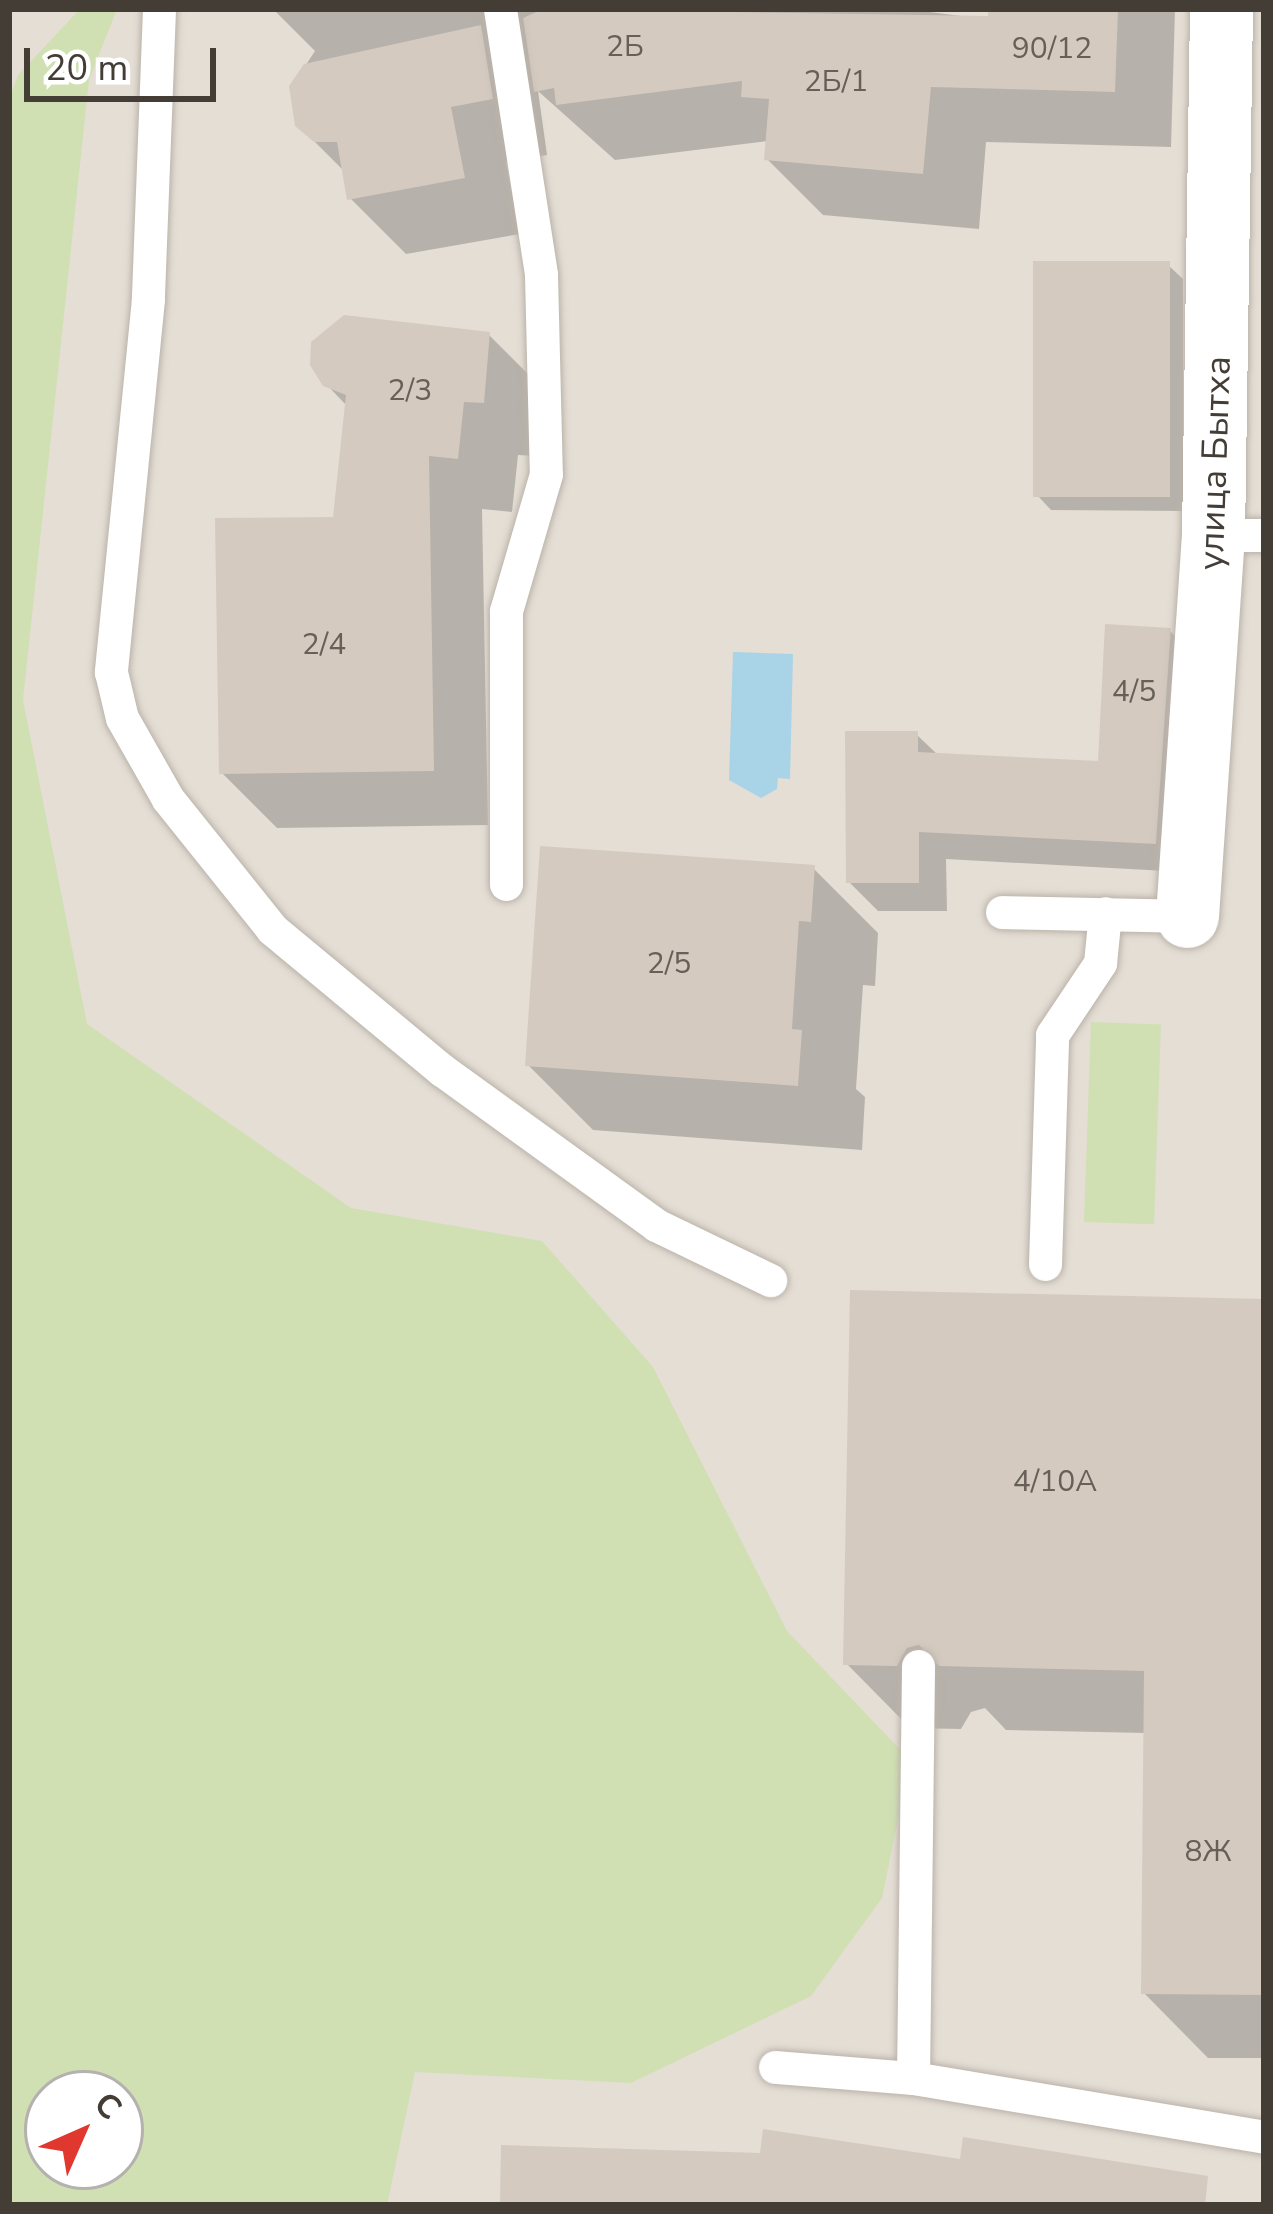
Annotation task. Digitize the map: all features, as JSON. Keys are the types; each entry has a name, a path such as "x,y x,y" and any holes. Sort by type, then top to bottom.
{"street":[{"name":"улица Бытха","path":"1187,916 1239,535 1221,9"}],"lane":[{"path":"159,9 148,299 111,672 122,718 168,799 272,929 442,1070 656,1225 770,1280"},
{"path":"500,9 541,275 546,474 506,611 506,884"},
{"path":"1002,912 1187,916"},
{"path":"1045,1264 1052,1035 1100,963 1105,914"},
{"path":"913,2078 918,1666"},
{"path":"776,2067 913,2078 1264,2137"}],"shaded area":[{"path":"9,9 1264,9 1264,2205 9,2205"}],"green space":[{"path":"80,9 117,9 89,80 23,700 87,1024 351,1208 542,1241 653,1367 787,1631 910,1760 882,1898 811,1996 631,2083 415,2072 387,2205 9,2205 9,100 18,75"},
{"path":"1091,1022 1161,1024 1154,1224 1084,1222"}],"water":[{"path":"733,652 793,654 790,779 778,778 777,789 761,798 729,780"}],"building":[{"path":"543,9 988,16 988,9 1118,9 1115,92 931,87 923,174 764,160 769,99 741,97 742,81 556,105 554,88 534,92 523,18"},
{"path":"481,25 493,99 451,107 465,178 347,200 337,142 314,142 295,126 289,86 304,64"},
{"path":"1033,261 1170,261 1170,497 1033,497"},
{"path":"344,315 490,332 484,403 464,402 458,459 429,456 434,771 219,774 215,518 333,517 346,395 323,386 310,365 311,342"},
{"path":"1105,624 1171,628 1156,844 919,832 919,883 846,883 845,731 918,731 918,752 1098,761"},
{"path":"540,846 815,865 811,922 799,921 792,1029 802,1030 798,1086 525,1066"},
{"path":"850,1290 1264,1299 1264,1995 1141,1994 1144,1671 939,1666 919,1645 907,1648 897,1666 843,1665"},
{"path":"763,2129 960,2159 963,2137 1208,2176 1205,2205 500,2205 501,2145 760,2153"}]}
